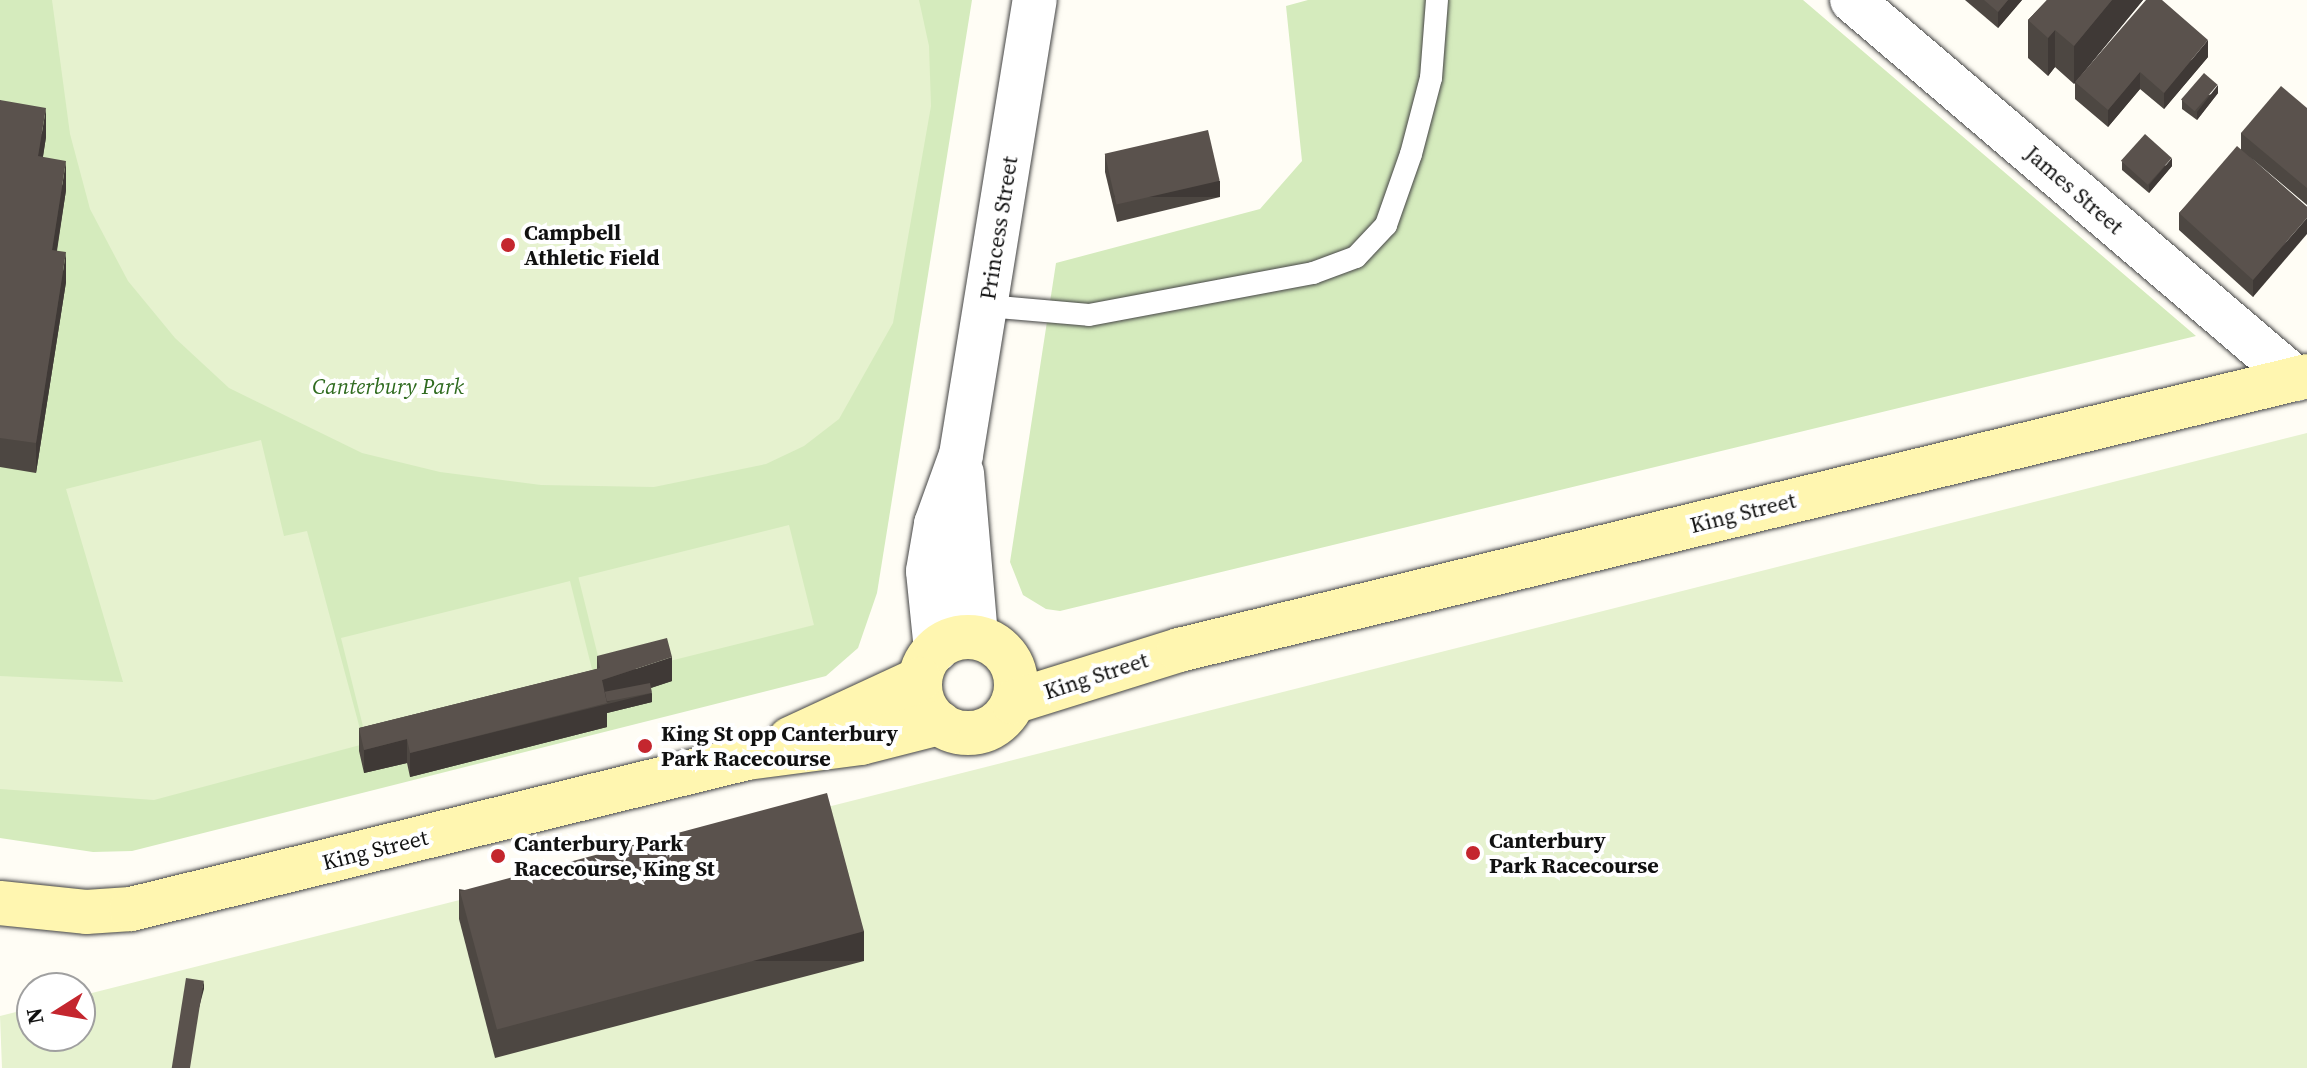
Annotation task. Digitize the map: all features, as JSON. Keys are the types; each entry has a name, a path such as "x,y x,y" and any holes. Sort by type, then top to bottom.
{"main road":[{"name":"King Street","path":"1012,683 1179,650 2301,377"},
{"path":"990,642 1012,683 1006,715 981,731 952,730 939,723 928,711 944,655 990,642"},
{"name":"King Street","path":"747,758 944,655"},
{"name":"King Street","path":"0,903 86,912 131,909 747,758 861,743 939,723"}],"street":[{"name":"Princess Street","path":"944,655 961,455 1035,0"},
{"name":"James Street","path":"1852,0 2301,377"}],"lane":[{"path":"987,306 1089,315 1313,273 1356,257 1386,225 1411,154 1431,78 1437,0"}],"green space":[{"name":"Canterbury Park","path":"0,0 972,0 877,593 858,648 826,676 132,851 93,852 0,838"},
{"name":"Campbell Athletic Field","path":"52,0 919,0 929,46 931,106 893,323 839,419 804,446 766,464 654,487 541,485 440,472 362,453 229,388 175,338 128,281 90,209 70,134"},
{"path":"1308,0 1803,0 2196,336 1060,611 1046,609 1023,595 1010,562 1056,263 1260,209 1302,161 1286,6"},
{"name":"Canterbury Park Racecourse","path":"2307,433 2307,1068 2,1068 0,1016 16,1012 16,1052 96,1052 96,992"},
{"path":"261,440 284,536 307,531 364,744 154,800 0,789 0,676 123,682 66,489"},
{"path":"789,525 814,625 603,677 578,577"},
{"path":"570,581 595,683 366,740 341,638"}],"building":[{"path":"1984,0 2008,0 1998,12"},
{"path":"2047,0 2112,0 2074,46 2055,30 2048,38 2028,20"},
{"path":"2146,0 2162,0 2208,40 2164,93 2140,72 2108,110 2075,82"},
{"path":"2204,73 2218,85 2195,111 2181,99"},
{"path":"2281,86 2307,108 2307,188 2241,133"},
{"path":"0,100 46,108 38,156 66,161 52,250 66,252 36,443 0,438"},
{"path":"1208,130 1220,181 1116,205 1105,154"},
{"path":"2145,134 2172,158 2148,185 2121,161"},
{"path":"2237,146 2307,207 2307,218 2253,280 2179,213"},
{"path":"667,638 672,657 602,680 607,703 410,753 407,739 364,750 359,728 600,668 597,656"},
{"path":"650,683 652,693 607,702 605,692"},
{"path":"827,793 864,931 497,1029 460,891"},
{"path":"186,978 204,981 190,1068 172,1068"}],"place":[{"name":"Campbell Athletic Field","path":"508,245"},
{"name":"King St opp Canterbury Park Racecourse","path":"645,746"},
{"name":"Canterbury Park Racecourse","path":"1473,853"},
{"name":"Canterbury Park Racecourse, King St","path":"498,856"}]}
